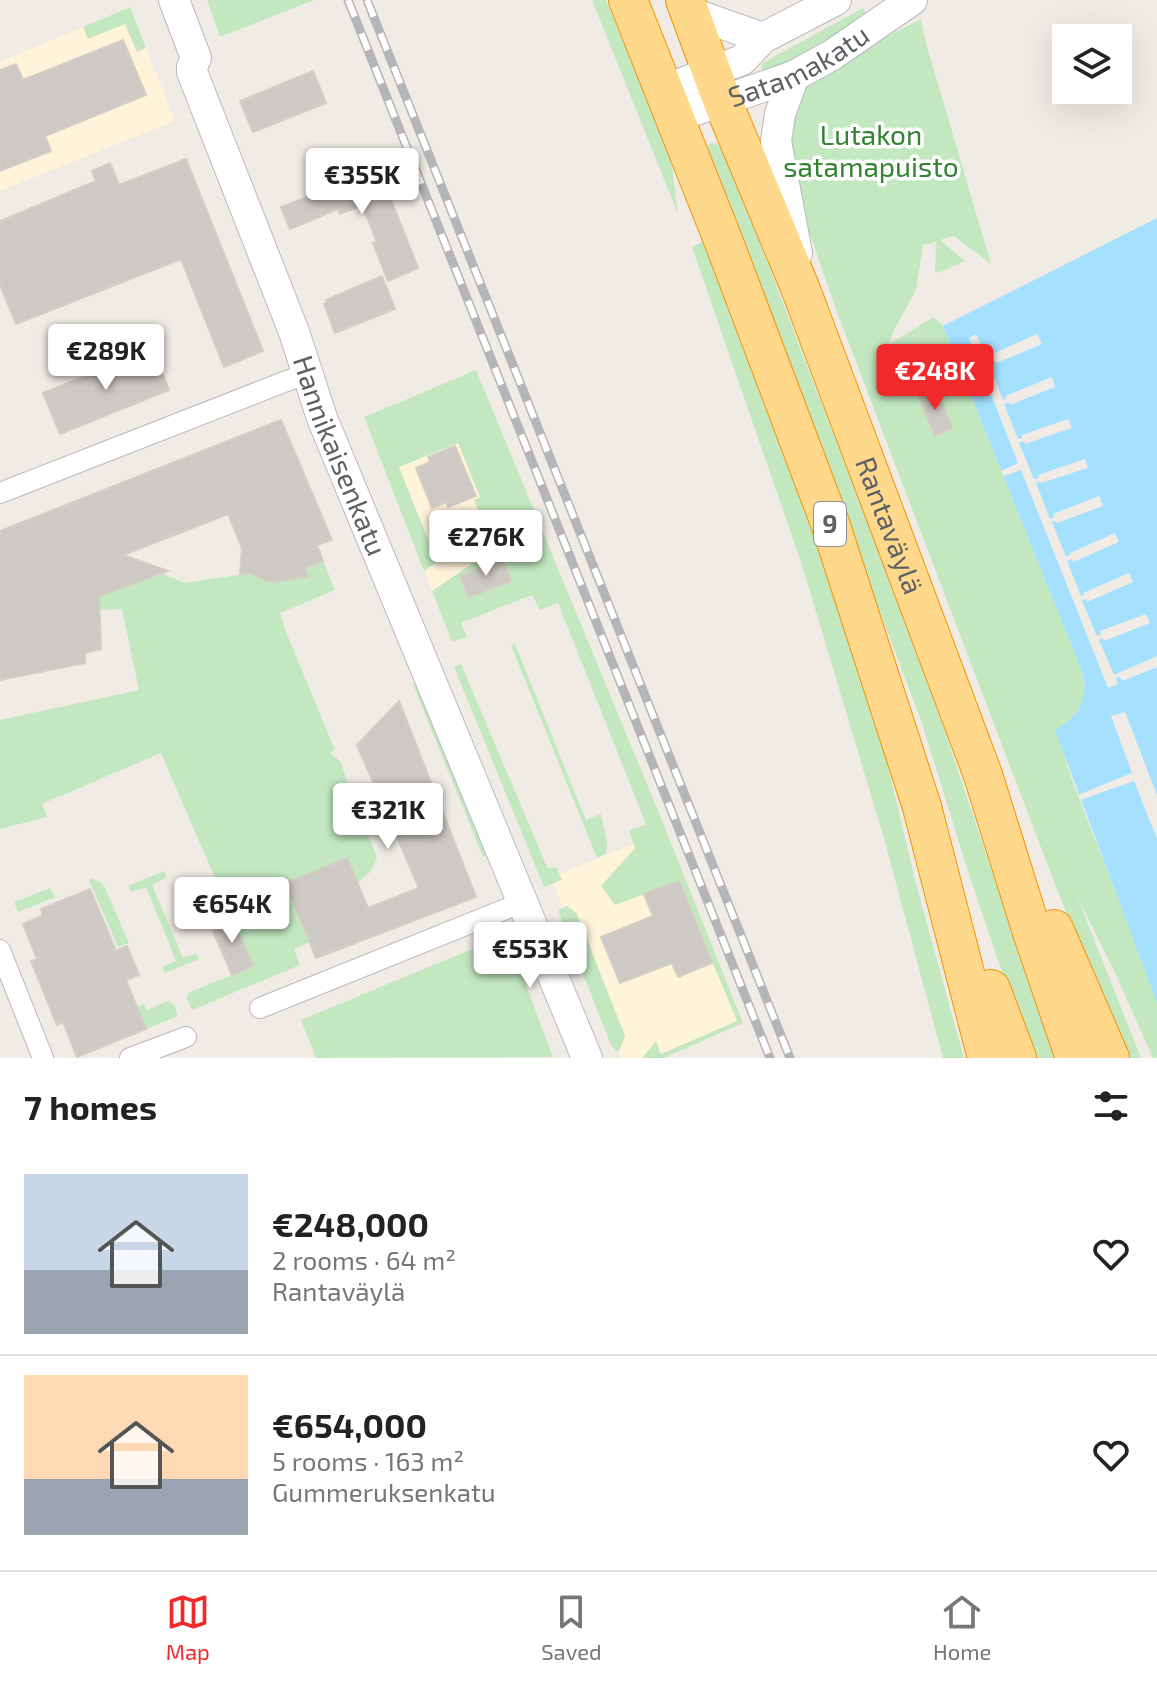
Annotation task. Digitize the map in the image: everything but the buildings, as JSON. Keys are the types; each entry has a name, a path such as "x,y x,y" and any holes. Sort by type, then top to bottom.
{"highway":[{"name":"Rantaväylä","path":"628,0 830,523 922,807 987,1058"},
{"name":"Rantaväylä","path":"687,6 801,290 983,775 1075,1058"},
{"path":"983,775 1110,1058"},
{"path":"922,807 1017,1058"}],"main road":[{"name":"Hannikaisenkatu","path":"152,0 179,65 192,72"},
{"name":"Hannikaisenkatu","path":"174,0 196,58 192,72 290,320 328,432 587,1058"},
{"name":"Satamakatu","path":"718,85 763,38 836,0"},
{"name":"Satamakatu","path":"670,103 718,85 794,76 832,55 912,0"},
{"path":"687,6 729,28 763,38"},
{"path":"794,76 780,114 776,141 801,290"}],"street":[{"path":"0,493 307,373"},
{"path":"260,1008 523,902"},
{"path":"0,950 43,1058"},
{"path":"130,1058 186,1037"}],"shaded area":[{"path":"130,7 175,121 0,191 0,62"},
{"path":"465,374 540,610 532,595 461,623 467,637 452,642 364,417"},
{"path":"660,833 739,1025 664,1058 621,1058 551,877"}],"green space":[{"path":"207,0 314,0 220,37"},
{"path":"592,0 606,0 671,158 678,214"},
{"path":"130,7 146,48 137,52 125,24 88,39 83,27"},
{"path":"863,8 870,18 804,58 764,72 761,68 768,60"},
{"name":"Lutakon satamapuisto","path":"921,19 991,264 954,236 940,240 965,261 938,273 935,271 936,242 923,245 916,290 889,344 934,317 943,326 1084,677 1084,694 1079,708 1056,730 1157,1003 1157,1058 1153,1058 1077,896 1141,1058 1125,1058 1056,887 834,304 791,178 791,116 808,80"},
{"path":"716,143 724,150 944,729 1055,1058 1031,1058 921,720 704,151 709,144"},
{"path":"703,242 787,456 878,724 916,884 964,1058 943,1058 885,842 802,565 692,247"},
{"path":"476,370 743,1023 664,1058 642,1058 656,1041 661,1054 737,1021 679,882 615,905 601,886 635,848 629,831 646,824 558,603 540,610 532,595 461,623 467,637 452,642 432,591 494,549 474,500 480,497 458,443 399,467 437,562 424,571 364,417"},
{"path":"323,561 335,590 280,613 335,750 330,753 341,762 352,798 341,803 350,827 363,822 377,858 370,872 357,883 347,858 286,883 310,942 294,949 300,965 192,1010 188,993 253,966 161,753 42,804 47,817 0,829 0,720 139,690 122,609 99,610 99,596 163,574 185,583 250,573 276,582 308,576 305,568"},
{"path":"515,644 586,820 601,814 606,854 597,858 511,645"},
{"path":"461,664 548,869 556,867 562,880 544,887 454,667"},
{"path":"418,683 488,853 483,857 413,685"},
{"path":"164,871 167,877 152,885 183,958 196,953 199,959 165,973 162,967 176,961 146,887 131,892 128,886"},
{"path":"89,880 104,886 129,943 118,947"},
{"path":"50,888 55,897 18,912 14,902"},
{"path":"567,906 577,914 625,1036 619,1051 611,1045 558,910"},
{"path":"496,939 511,946 553,1057 316,1058 301,1020"},
{"path":"168,1001 174,1005 178,1016 146,1029 137,1007 144,1004 147,1010"}],"water":[{"path":"1157,218 1157,1003 1055,730 1075,715 1079,708 1084,694 1084,677 943,326"}],"pier":[{"path":"976,334 986,357 1037,334 1042,344 996,363 993,359 988,362 1003,400 1052,377 1055,387 1010,405 1009,402 1004,404 1018,439 1068,419 1072,428 1025,444 1024,441 1019,443 1034,479 1085,459 1088,468 1036,483 1050,519 1054,517 1053,514 1099,496 1103,506 1057,523 1052,522 1066,557 1115,533 1119,542 1073,562 1072,559 1067,561 1081,596 1129,573 1133,582 1087,602 1085,599 1082,601 1097,636 1101,634 1100,631 1146,614 1150,623 1104,641 1103,638 1099,640 1114,675 1157,656 1157,667 1122,681 1120,677 1116,678 1118,684 1108,688 1021,470 1004,476 1001,471 1018,463 969,338"},
{"path":"1125,712 1157,795 1157,839 1134,781 1080,800 1078,795 1132,773 1111,716"}],"railway":[{"path":"348,0 770,1058"},
{"path":"367,0 790,1058"}]}
